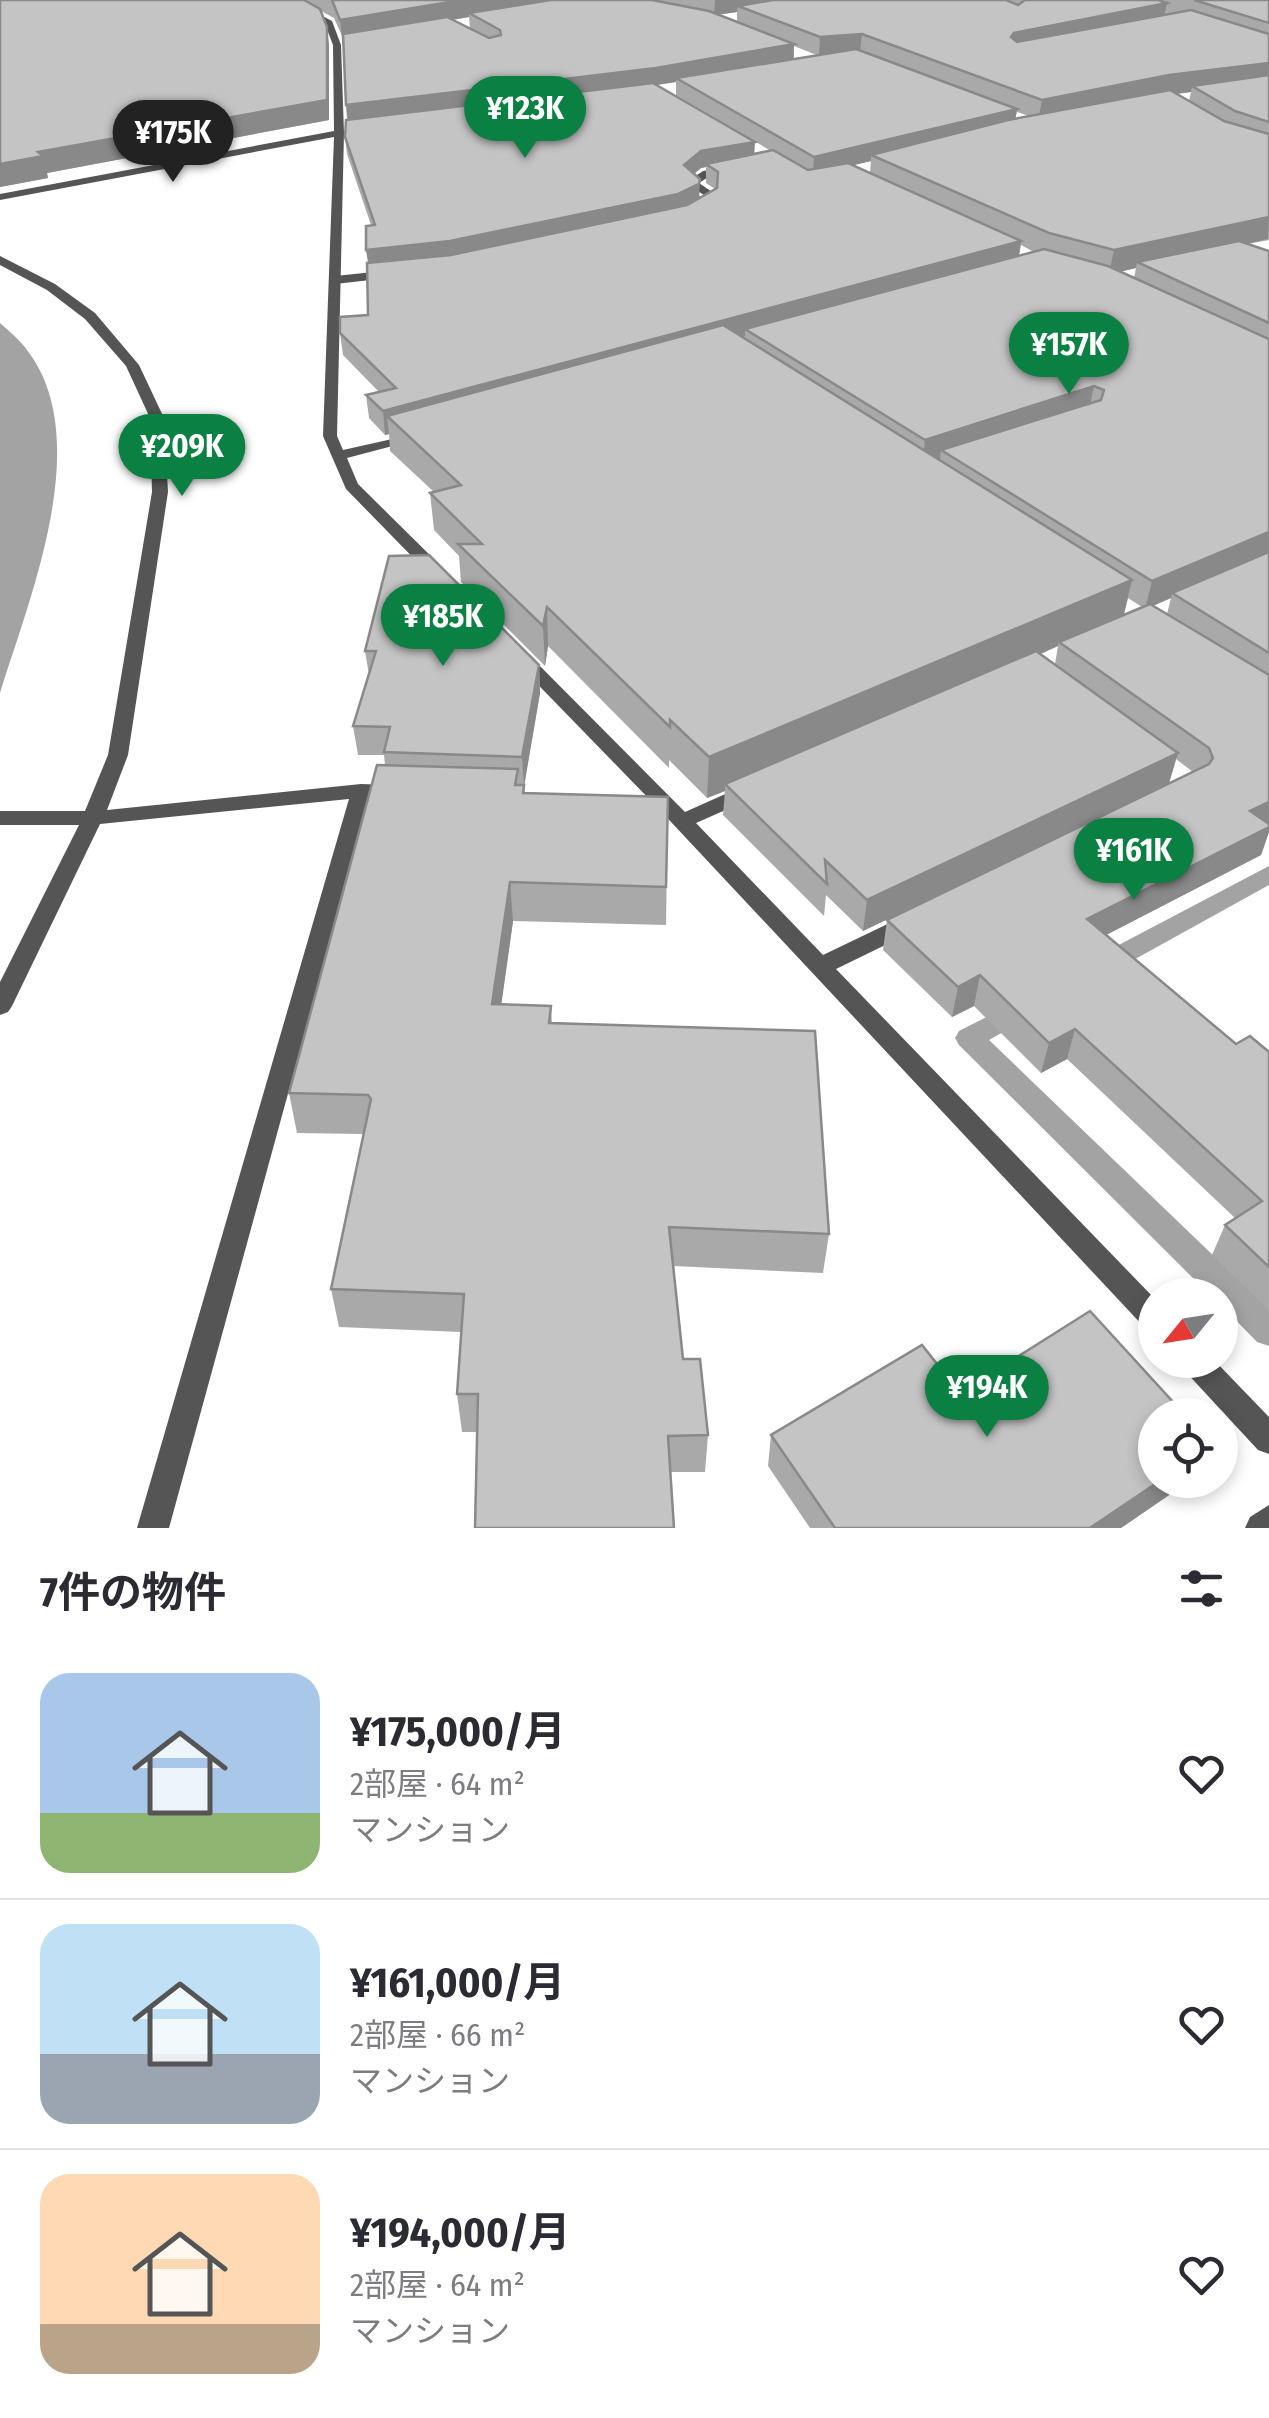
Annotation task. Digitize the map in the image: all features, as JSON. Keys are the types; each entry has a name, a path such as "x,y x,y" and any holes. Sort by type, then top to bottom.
{"street":[{"path":"286,0 329,23 346,44 330,436 352,486 460,596"},
{"path":"0,197 344,131"},
{"path":"682,219 707,207 710,194 692,184 707,173 741,168"},
{"path":"0,260 51,287 90,316 132,365 157,418 160,492 118,755 82,818 0,1006"},
{"path":"336,280 413,272"},
{"path":"338,456 431,432"},
{"path":"501,637 664,802 1138,1301"},
{"path":"682,822 770,783"},
{"path":"152,1528 361,791"},
{"path":"0,818 82,818 361,791 418,793"},
{"path":"626,800 664,802"},
{"path":"820,967 926,915"},
{"path":"1211,1378 1269,1439"},
{"path":"1261,1528 1269,1522"}],"shaded area":[{"path":"0,323 27,350 47,386 56,428 56,473 39,567 0,693"}],"building":[{"path":"0,0 304,0 320,9 327,27 327,100 38,152 43,156 0,164"},
{"path":"332,0 462,0 340,20"},
{"path":"551,0 652,0 709,11 794,44 656,68 346,105 343,34 447,17 489,38 501,35 500,30 469,13"},
{"path":"773,0 1006,0 1018,5 1025,0 1158,0 1167,3 1014,33 1011,37 1017,42 1191,10 1269,34 1269,63 1169,75 1042,100 862,34 820,37 738,6"},
{"path":"1194,0 1269,0 1269,23"},
{"path":"856,49 1017,109 814,157 676,78"},
{"path":"1269,75 1269,122 1235,111 1192,86"},
{"path":"653,83 755,142 701,151 684,165 700,179 699,184 678,194 450,241 366,250 366,226 375,225 345,137 346,120"},
{"path":"1170,90 1224,121 1269,134 1269,217 1114,250 1049,233 871,155 1008,120"},
{"path":"773,150 808,170 848,163 1021,241 383,411 366,395 396,388 340,333 340,317 368,315 367,263 451,255 687,205 717,188 718,172 706,164"},
{"path":"1239,241 1269,251 1269,323 1137,262"},
{"path":"1044,249 1108,266 1269,339 1269,532 1152,581 941,450 1101,400 1104,390 1094,386 925,440 745,329"},
{"path":"723,325 1132,580 709,757 670,720 670,727 547,607 543,626 458,544 482,544 430,493 461,485 387,416"},
{"path":"1269,552 1269,653 1172,593"},
{"path":"429,555 539,665 522,757 384,752 390,727 353,726 376,651 365,651 389,556"},
{"path":"1150,604 1269,675 1269,802 1250,811 1269,827 1087,919 1236,1044 1250,1036 1269,1052 1269,1267 1225,1225 1262,1201 1075,1029 1049,1043 980,975 958,987 887,920 1209,764 1213,758 1209,748 1059,642"},
{"path":"1036,651 1178,753 867,900 825,860 827,884 725,784"},
{"path":"377,765 518,769 515,785 524,785 523,793 668,797 666,887 510,882 492,1004 551,1006 549,1023 815,1031 829,1234 669,1227 683,1359 700,1359 708,1435 668,1436 674,1528 475,1528 478,1394 457,1394 464,1294 331,1289 371,1099 368,1095 289,1093"},
{"path":"1090,1311 1138,1364 1138,1378 1151,1378 1169,1398 1138,1398 1138,1496 1090,1528 835,1528 771,1435 922,1345 960,1393"}],"waterway":[{"path":"1101,966 1269,874"},
{"path":"1020,1010 969,1038 1269,1331"}]}
